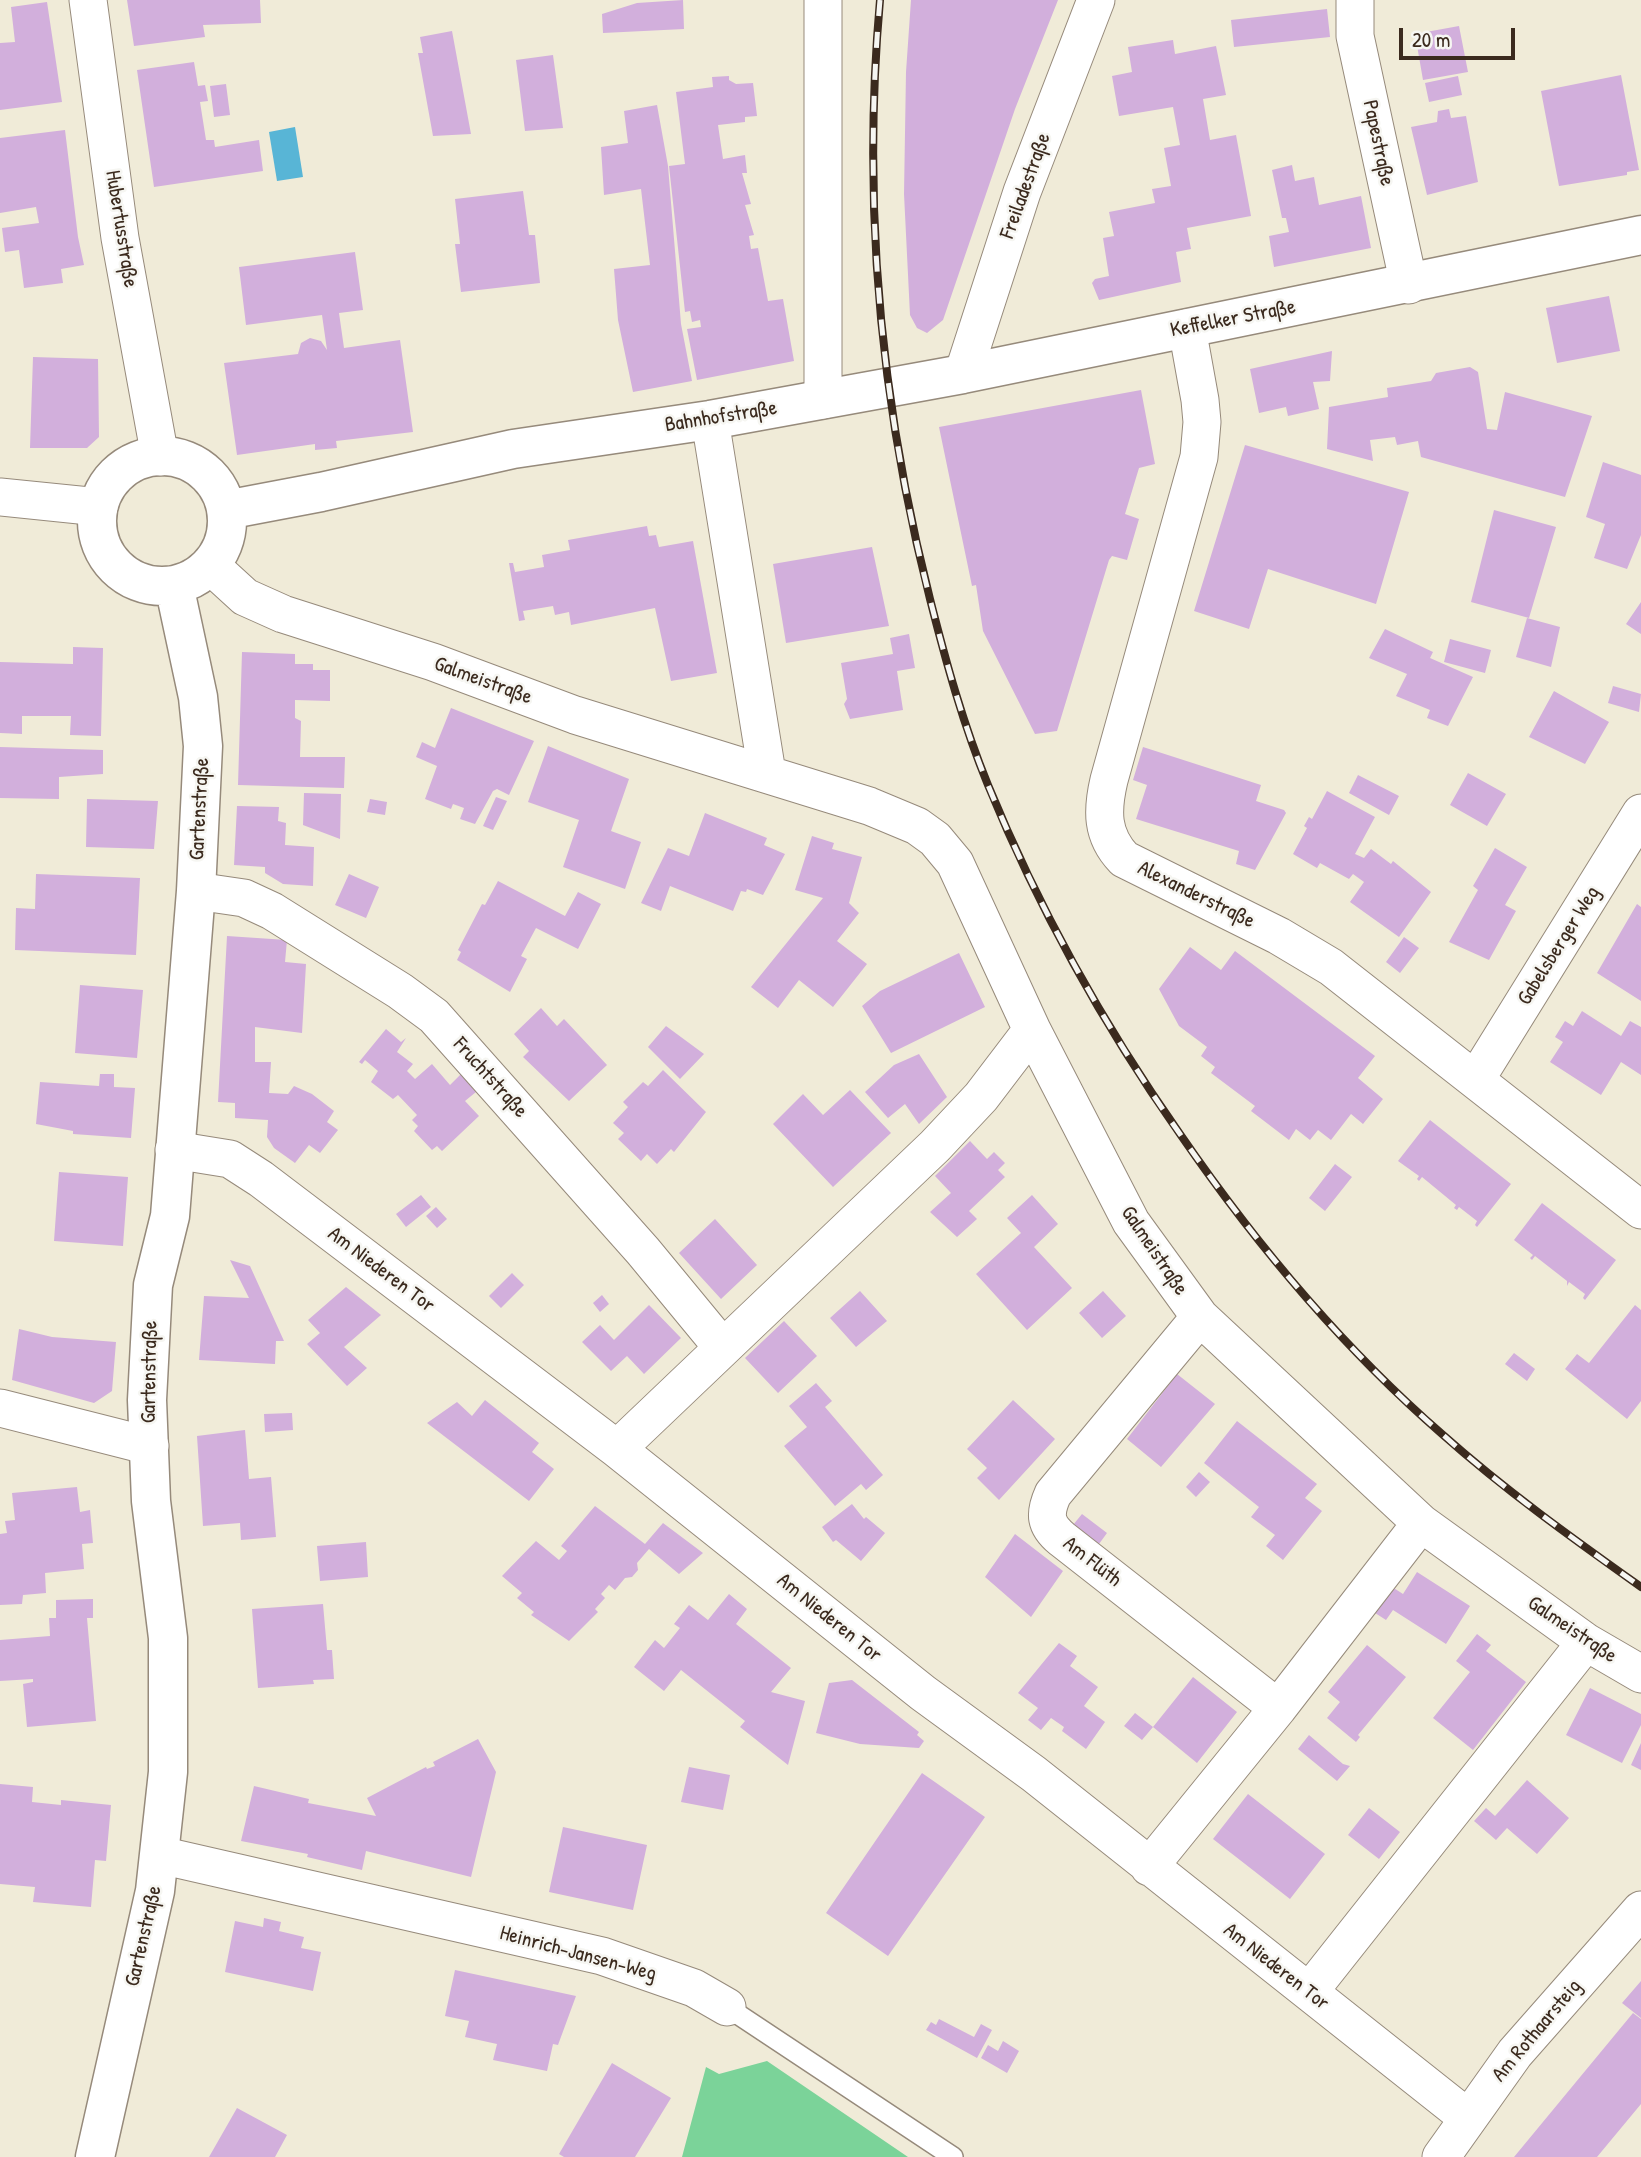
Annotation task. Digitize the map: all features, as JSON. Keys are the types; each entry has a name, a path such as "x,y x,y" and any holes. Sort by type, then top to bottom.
{"street":[{"name":"Hubertusstraße","path":"88,0 120,238 160,457"},
{"path":"822,0 823,400"},
{"name":"Freiladestraße","path":"963,374 1022,192 1096,0"},
{"name":"Papestraße","path":"1355,0 1355,36 1409,285"},
{"name":"Keffelker Straße","path":"823,400 1409,285 1641,235"},
{"name":"Alexanderstraße","path":"1187,328 1200,400 1201,441 1191,493 1109,780 1104,802 1105,828 1124,859 1279,936 1331,967 1641,1210"},
{"name":"Bahnhofstraße","path":"226,510 321,492 513,449 710,420 823,400"},
{"path":"710,420 767,773"},
{"path":"160,457 186,461 208,475 223,497 226,510 223,545 210,565 194,578 174,585 145,584 120,571 103,549 97,521 103,493 121,471 146,458 160,457"},
{"path":"0,497 99,506"},
{"name":"Galmeistraße","path":"210,565 255,603 433,662 575,715 767,773 904,819 935,839 955,863 973,897 1032,1030 1131,1222 1200,1317 1421,1522 1586,1642 1641,1674"},
{"name":"Gartenstraße","path":"95,2157 148,1927 160,1855 168,1772 169,1662 165,1602 151,1502 147,1400 155,1271 168,1227 202,789 202,721 174,585"},
{"name":"Gabelsberger Weg","path":"1476,1079 1641,813"},
{"name":"Fruchtstraße","path":"196,891 244,898 272,911 434,1016 643,1251 723,1348"},
{"path":"617,1449 958,1123 1032,1030"},
{"name":"Am Niederen Tor","path":"174,1150 220,1156 243,1166 617,1449 923,1693 1034,1774 1468,2118"},
{"name":"Am Flüth","path":"1200,1317 1054,1494 1047,1508 1047,1520 1050,1529 1062,1539 1278,1708"},
{"path":"0,1408 150,1446"},
{"path":"1149,1867 1278,1708 1421,1522"},
{"path":"1309,1993 1586,1642"},
{"name":"Heinrich-Jansen-Weg","path":"160,1855 602,1956 694,1988 727,2007"},
{"name":"Am Rothaarsteig","path":"1441,2157 1516,2053 1641,1910"}],"lane":[{"name":"Heinrich-Jansen-Weg","path":"727,2007 953,2157"}],"green space":[{"path":"767,2061 908,2157 682,2157 706,2067 719,2074"}],"water":[{"path":"295,127 303,177 277,181 269,132"}],"building":[{"path":"127,0 260,0 261,23 203,25 205,37 134,46"},
{"path":"683,0 684,29 603,33 602,14 637,3"},
{"path":"911,0 1058,0 1015,109 943,320 927,333 917,328 910,315 904,194 906,72"},
{"path":"47,2 62,102 0,110 0,43 15,42 11,7"},
{"path":"1327,9 1330,37 1234,47 1231,20"},
{"path":"1459,26 1468,72 1423,80 1415,34"},
{"path":"452,31 471,134 433,136 418,53 423,53 420,37"},
{"path":"1173,40 1175,54 1216,46 1226,95 1203,99 1210,140 1236,135 1251,216 1187,228 1191,249 1176,252 1181,282 1099,300 1092,283 1095,279 1109,276 1103,238 1114,236 1109,212 1155,203 1152,189 1171,186 1164,148 1180,145 1173,107 1119,116 1112,76 1132,72 1128,47"},
{"path":"553,55 563,128 525,131 516,60"},
{"path":"194,62 198,86 205,85 208,101 200,102 206,140 214,140 215,147 259,140 263,171 154,187 137,70"},
{"path":"1621,75 1639,170 1627,172 1627,175 1559,186 1541,91"},
{"path":"729,76 729,80 736,84 753,83 757,116 745,117 745,122 718,125 723,159 745,155 747,173 742,173 751,204 745,205 754,235 749,236 751,249 758,248 768,301 783,299 794,361 697,380 687,329 701,327 700,320 692,322 690,311 685,312 669,166 685,164 676,92 713,87 712,77"},
{"path":"1458,76 1462,95 1429,102 1425,83"},
{"path":"226,84 230,115 214,117 210,86"},
{"path":"657,105 668,166 681,324 692,381 633,392 618,320 614,269 650,265 641,189 604,195 601,147 628,143 624,111"},
{"path":"1449,109 1451,118 1466,116 1478,182 1427,195 1411,127 1437,122 1438,111"},
{"path":"65,130 84,265 61,269 63,283 24,288 19,250 5,252 2,228 39,223 36,207 0,213 0,138"},
{"path":"1292,165 1295,181 1314,177 1319,205 1361,196 1371,248 1274,267 1269,236 1289,232 1286,218 1282,218 1272,170"},
{"path":"523,191 529,235 535,235 540,283 461,292 455,244 460,244 455,199"},
{"path":"355,252 363,310 339,313 344,348 400,340 413,432 336,441 337,448 315,450 315,444 237,455 224,363 298,354 301,343 310,338 321,341 327,350 322,315 246,325 239,267"},
{"path":"1609,296 1620,351 1557,363 1546,308"},
{"path":"1332,351 1330,381 1313,382 1319,409 1288,416 1286,407 1259,413 1250,369"},
{"path":"33,357 98,359 99,437 87,448 30,448"},
{"path":"1470,367 1478,372 1487,429 1497,430 1505,392 1592,416 1565,497 1421,457 1418,441 1397,445 1395,437 1370,440 1373,461 1327,449 1329,407 1388,397 1387,388 1431,381 1436,373"},
{"path":"1141,390 1155,464 1139,468 1125,514 1139,519 1127,560 1112,556 1109,560 1057,731 1035,734 983,631 976,585 972,586 939,427"},
{"path":"1245,445 1409,492 1376,604 1268,569 1249,629 1194,611"},
{"path":"1603,462 1641,475 1641,535 1627,569 1594,558 1605,524 1586,517"},
{"path":"1494,510 1556,527 1529,618 1471,602"},
{"path":"647,526 649,536 656,535 659,547 693,541 717,673 671,681 655,608 571,625 569,612 555,615 553,606 523,611 525,620 519,621 509,563 513,563 515,572 544,567 542,555 570,550 568,540"},
{"path":"872,547 889,626 786,643 773,564"},
{"path":"1641,602 1641,634 1626,624"},
{"path":"1527,618 1560,627 1551,667 1516,657"},
{"path":"1385,629 1433,652 1430,658 1473,677 1448,726 1427,718 1430,710 1396,696 1407,674 1369,658"},
{"path":"909,634 915,668 897,671 903,710 850,719 844,704 847,699 841,663 893,654 890,638"},
{"path":"1450,639 1491,650 1485,673 1444,662"},
{"path":"73,647 103,648 101,736 70,735 71,716 22,716 22,734 0,733 0,662 73,664"},
{"path":"242,652 295,654 295,664 313,664 313,670 330,670 330,701 295,700 295,718 301,721 300,757 345,757 344,788 238,785"},
{"path":"1613,686 1641,694 1639,712 1608,703"},
{"path":"1554,691 1609,722 1585,764 1529,737"},
{"path":"451,708 534,741 509,795 497,789 493,791 475,824 460,819 464,808 453,804 451,809 425,799 437,766 416,757 422,742 435,748"},
{"path":"548,746 629,779 611,831 641,842 625,889 563,867 579,820 528,802"},
{"path":"0,747 103,750 103,774 59,777 59,799 0,798"},
{"path":"1143,747 1261,785 1256,801 1284,810 1286,813 1255,870 1236,864 1239,851 1136,819 1147,785 1133,780"},
{"path":"1468,773 1506,794 1487,826 1450,805"},
{"path":"1358,775 1399,796 1389,815 1349,793"},
{"path":"1327,791 1375,817 1355,854 1364,858 1371,849 1391,864 1393,861 1431,892 1399,937 1350,902 1364,882 1353,874 1349,879 1320,863 1317,868 1293,854 1307,828 1304,826 1309,817 1312,819"},
{"path":"304,793 341,794 340,839 303,825"},
{"path":"496,797 507,801 493,830 483,826"},
{"path":"87,799 158,801 154,849 86,847"},
{"path":"370,799 387,802 385,815 367,812"},
{"path":"237,806 279,807 278,821 286,823 285,845 314,847 313,886 283,884 265,873 265,867 234,865"},
{"path":"705,813 767,838 764,845 785,854 763,895 747,889 746,892 741,891 733,911 670,886 661,911 641,903 668,848 689,856"},
{"path":"812,836 834,843 832,849 862,857 849,903 859,913 837,941 867,964 833,1007 799,980 778,1008 751,987 823,898 795,890"},
{"path":"1495,848 1527,867 1505,905 1516,911 1489,960 1449,942 1478,890 1473,886"},
{"path":"36,874 140,878 136,955 15,950 16,908 35,909"},
{"path":"349,874 379,887 366,918 335,905"},
{"path":"498,881 565,916 578,892 601,904 578,949 536,928 521,956 527,959 510,992 457,960 461,952 458,950 482,904 485,905"},
{"path":"1637,904 1641,907 1641,1001 1597,973"},
{"path":"227,936 287,940 285,962 306,964 302,1033 255,1027 255,1062 271,1062 269,1093 288,1094 294,1086 312,1094 334,1111 327,1122 338,1130 320,1153 309,1145 295,1163 274,1148 267,1137 268,1120 235,1118 235,1103 218,1102"},
{"path":"1404,937 1419,948 1400,973 1386,962"},
{"path":"1190,947 1221,970 1235,951 1375,1056 1358,1078 1383,1099 1363,1124 1351,1114 1331,1140 1318,1130 1310,1140 1296,1129 1289,1140 1251,1111 1255,1106 1211,1073 1215,1067 1201,1056 1207,1047 1179,1026 1159,989"},
{"path":"959,953 985,1007 891,1053 862,1006 880,991"},
{"path":"80,985 143,990 137,1058 75,1053"},
{"path":"541,1008 557,1026 564,1019 607,1065 569,1101 523,1057 529,1051 514,1034"},
{"path":"1582,1011 1621,1036 1630,1021 1641,1027 1641,1075 1621,1062 1601,1095 1550,1062 1563,1042 1555,1037 1565,1021 1573,1026"},
{"path":"666,1026 704,1054 680,1079 648,1047"},
{"path":"386,1029 401,1042 406,1038 397,1052 413,1064 407,1071 415,1079 432,1064 450,1085 461,1074 476,1092 465,1101 479,1116 442,1151 437,1146 432,1150 414,1131 418,1126 412,1120 417,1115 398,1095 393,1099 371,1082 378,1071 365,1060 362,1064 359,1062"},
{"path":"919,1054 947,1097 919,1124 905,1104 888,1118 865,1092 894,1065"},
{"path":"663,1070 706,1112 674,1152 671,1149 657,1164 647,1154 641,1161 618,1139 624,1133 613,1123 628,1107 623,1102 643,1082 648,1086"},
{"path":"100,1074 114,1074 114,1087 135,1088 131,1138 73,1134 73,1131 36,1124 40,1082 99,1086"},
{"path":"850,1090 891,1133 833,1187 773,1124 803,1094 823,1115"},
{"path":"1430,1120 1511,1184 1477,1227 1477,1221 1459,1207 1457,1210 1454,1208 1456,1205 1422,1177 1419,1181 1419,1176 1398,1161"},
{"path":"970,1141 987,1159 994,1152 1005,1163 998,1170 1005,1177 969,1211 977,1219 957,1237 930,1212 951,1193 935,1176"},
{"path":"1335,1164 1352,1177 1325,1211 1309,1198"},
{"path":"59,1172 128,1177 123,1246 54,1241"},
{"path":"421,1195 431,1207 406,1227 396,1214"},
{"path":"1032,1195 1058,1224 1034,1247 1072,1288 1027,1330 976,1274 1021,1233 1007,1218"},
{"path":"1542,1203 1616,1260 1585,1300 1585,1294 1569,1282 1567,1286 1567,1281 1535,1256 1532,1260 1530,1258 1533,1255 1514,1240"},
{"path":"436,1207 447,1219 437,1228 426,1216"},
{"path":"715,1219 757,1265 721,1299 679,1253"},
{"path":"230,1260 250,1266 284,1341 276,1341 275,1364 199,1360 204,1296 249,1298"},
{"path":"512,1273 524,1285 501,1308 489,1296"},
{"path":"346,1287 381,1315 344,1347 367,1368 347,1386 307,1344 320,1333 308,1320"},
{"path":"860,1291 887,1321 856,1347 830,1318"},
{"path":"1103,1291 1126,1316 1102,1338 1079,1313"},
{"path":"602,1295 609,1304 600,1312 593,1303"},
{"path":"649,1305 681,1338 644,1374 627,1356 611,1371 582,1342 600,1325 614,1340"},
{"path":"1635,1305 1641,1310 1641,1401 1627,1419 1565,1369 1577,1354 1589,1363"},
{"path":"784,1321 817,1356 778,1393 745,1358"},
{"path":"19,1329 52,1337 116,1342 112,1391 94,1403 12,1380"},
{"path":"1514,1353 1535,1369 1527,1381 1505,1364"},
{"path":"1177,1374 1215,1404 1161,1467 1127,1439"},
{"path":"816,1383 832,1401 825,1407 883,1475 866,1490 861,1484 835,1506 784,1446 807,1427 789,1406"},
{"path":"485,1400 539,1443 532,1452 554,1469 529,1501 427,1423 457,1402 472,1416"},
{"path":"1013,1400 1055,1439 999,1500 977,1478 987,1468 967,1449"},
{"path":"292,1413 293,1430 265,1432 264,1414"},
{"path":"1237,1421 1317,1484 1305,1498 1322,1511 1283,1560 1266,1546 1275,1535 1251,1517 1259,1507 1204,1463"},
{"path":"245,1430 249,1479 271,1477 276,1537 241,1540 240,1523 203,1526 197,1436"},
{"path":"1199,1472 1210,1482 1196,1497 1186,1487"},
{"path":"77,1487 80,1512 90,1510 93,1543 82,1544 84,1569 45,1573 46,1593 23,1595 22,1604 0,1605 0,1534 7,1533 5,1521 15,1520 12,1493"},
{"path":"852,1504 864,1519 866,1517 885,1533 861,1561 836,1540 833,1542 822,1527"},
{"path":"595,1506 645,1544 663,1523 703,1553 679,1574 649,1549 637,1563 638,1570 632,1577 625,1578 615,1590 609,1585 601,1594 605,1598 595,1609 598,1612 569,1641 531,1615 534,1612 517,1598 522,1593 502,1576 536,1541 559,1560 567,1551 561,1546"},
{"path":"1082,1514 1107,1533 1099,1544 1073,1525"},
{"path":"1015,1534 1063,1571 1031,1617 985,1577"},
{"path":"366,1542 368,1577 320,1581 317,1546"},
{"path":"1417,1572 1470,1606 1446,1644 1393,1610 1386,1620 1372,1611 1389,1585 1403,1594"},
{"path":"729,1594 747,1609 736,1624 791,1668 771,1692 805,1701 788,1765 740,1727 745,1721 681,1670 664,1691 634,1667 655,1640 664,1648 680,1628 674,1624 689,1605 708,1620"},
{"path":"93,1599 93,1618 87,1618 96,1721 27,1727 23,1684 33,1682 33,1679 0,1681 0,1640 50,1636 49,1618 56,1618 56,1600"},
{"path":"323,1604 327,1650 332,1650 334,1679 313,1680 314,1684 258,1688 252,1609"},
{"path":"1477,1634 1491,1645 1486,1651 1526,1682 1473,1750 1433,1718 1470,1672 1456,1661"},
{"path":"1059,1643 1077,1656 1070,1666 1098,1687 1084,1706 1105,1722 1086,1749 1062,1731 1064,1727 1051,1718 1041,1730 1028,1720 1038,1708 1018,1693"},
{"path":"1367,1645 1406,1677 1358,1735 1360,1737 1356,1742 1327,1718 1340,1702 1328,1692"},
{"path":"1193,1677 1237,1712 1197,1763 1153,1727"},
{"path":"852,1680 919,1732 917,1735 924,1741 919,1748 860,1744 816,1733 829,1683"},
{"path":"1590,1688 1641,1714 1641,1725 1622,1763 1566,1735"},
{"path":"1135,1713 1153,1727 1142,1740 1124,1726"},
{"path":"1309,1735 1343,1764 1350,1766 1337,1781 1298,1749"},
{"path":"478,1739 496,1772 471,1877 366,1851 362,1870 307,1857 308,1854 241,1841 254,1786 309,1799 308,1803 376,1816 367,1798 426,1767 435,1766 433,1762"},
{"path":"1641,1743 1641,1770 1631,1765"},
{"path":"689,1767 730,1775 723,1810 681,1802"},
{"path":"922,1773 985,1817 888,1956 826,1913"},
{"path":"1527,1780 1569,1818 1537,1854 1507,1828 1496,1840 1474,1821 1486,1808 1495,1816"},
{"path":"0,1784 33,1787 32,1802 61,1805 61,1800 111,1805 106,1861 95,1860 91,1907 33,1902 35,1887 0,1884"},
{"path":"1248,1794 1325,1854 1290,1899 1213,1839"},
{"path":"1369,1808 1400,1832 1379,1859 1348,1835"},
{"path":"563,1827 647,1845 633,1910 549,1892"},
{"path":"264,1918 281,1922 279,1931 304,1937 301,1948 321,1952 313,1991 225,1972 235,1921 263,1927"},
{"path":"455,1970 576,1996 558,2045 553,2044 547,2071 493,2060 497,2044 465,2037 469,2021 445,2016"},
{"path":"1641,1981 1641,2018 1622,2003"},
{"path":"1633,2013 1641,2019 1641,2104 1597,2157 1514,2157"},
{"path":"939,2019 974,2037 981,2024 992,2030 977,2058 926,2030 931,2022 936,2025"},
{"path":"1003,2041 1019,2051 1007,2073 981,2058 988,2045 998,2051"},
{"path":"612,2063 671,2098 635,2157 564,2157 559,2154"},
{"path":"237,2108 287,2135 275,2157 209,2157"}],"railway":[{"path":"880,0 873,151 875,226 887,376 899,451 930,599 956,693 988,785 1028,876 1074,965 1125,1051 1209,1175 1269,1254 1335,1330 1405,1401 1514,1494 1641,1587"}]}
